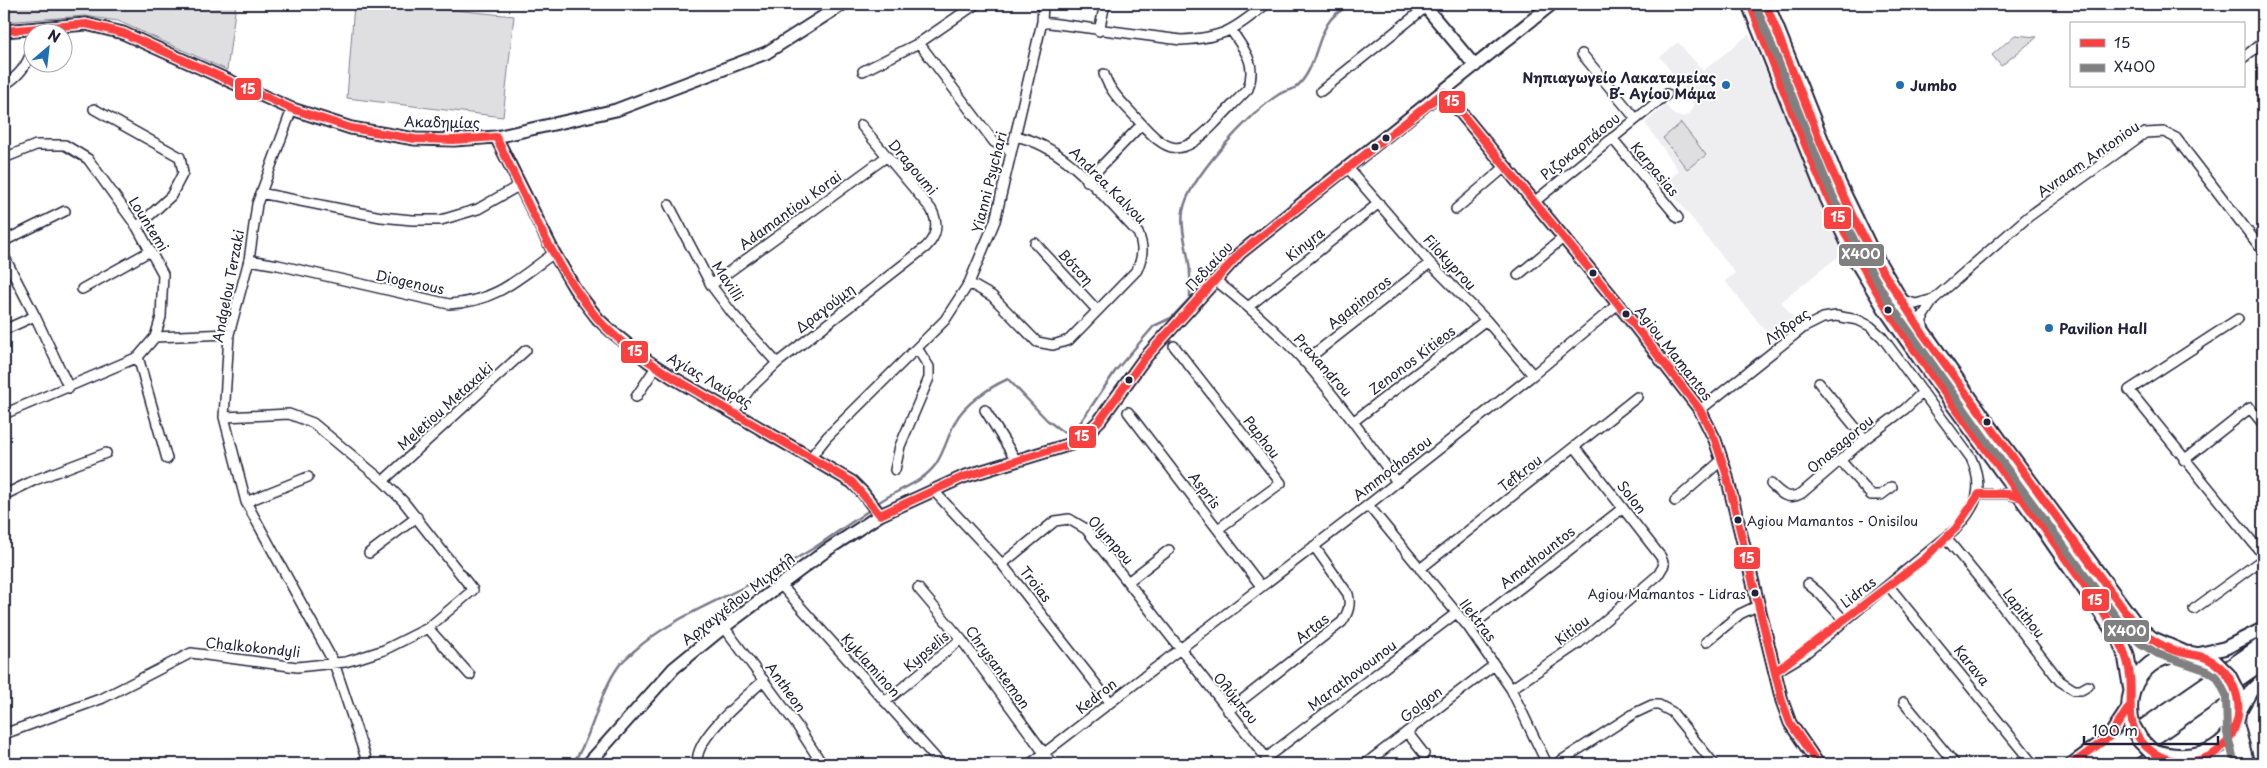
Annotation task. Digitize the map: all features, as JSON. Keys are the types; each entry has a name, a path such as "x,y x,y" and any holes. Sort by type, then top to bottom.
{"main road":[{"path":"1750,4 1823,187 1856,260 1922,360 2022,498 2120,640 2129,668 2132,691"},
{"path":"1766,4 1838,184 1869,248 1899,299 2136,626 2151,639 2214,662 2228,676 2237,694 2237,719 2246,764"},
{"path":"2263,629 2225,648 2163,658 2149,666 2138,678 2132,691 2129,707 2132,726 2154,758 2182,763 2199,760 2214,754 2225,744 2251,691 2263,679"},
{"path":"2091,764 2263,645"},
{"path":"2115,764 2263,662"},
{"path":"2072,764 2110,737 2129,707"}],"street":[{"name":"Ακαδημίας","path":"72,26 86,24 123,33 292,109 351,128 404,137 454,140 496,137 616,110 766,53 843,4"},
{"path":"863,71 919,43 976,4"},
{"name":"Yianni Psychari","path":"811,457 828,436 945,320 969,283 996,221 1042,22 1043,4"},
{"path":"1099,31 1105,4"},
{"path":"1042,22 1099,31 1181,40 1215,36 1231,30 1266,4"},
{"name":"Πεδιαίου","path":"933,490 963,477 1071,444 1090,430 1100,420 1144,359 1240,253 1552,4"},
{"path":"1321,90 1424,5 1475,66"},
{"name":"Ακαδημίας","path":"4,31 22,30"},
{"path":"1104,74 1110,88 1162,143 1178,148 1191,145 1248,89 1253,74 1251,65 1231,30"},
{"path":"2244,57 2263,42"},
{"path":"919,43 994,142 1011,151"},
{"path":"1582,54 1636,118"},
{"path":"4,85 16,78 22,69"},
{"name":"Agiou Mamantos","path":"1444,92 1618,304 1700,410 1722,460 1782,701 1790,723 1818,764"},
{"name":"Ριζοκαρπάσου","path":"1534,202 1667,94"},
{"path":"94,109 180,157 183,173 171,196 137,227"},
{"name":"Andgelou Terzaki","path":"292,109 260,193 249,260 229,334 224,417 246,502 334,663 368,764"},
{"path":"1087,181 1142,124"},
{"name":"Dragoumi","path":"861,125 931,209 934,215 936,230"},
{"name":"Avraam Antoniou","path":"1934,299 2028,217 2145,133 2157,131 2170,134 2184,146 2263,251"},
{"name":"Andrea Kalvou","path":"969,283 992,296 1032,338 1044,344 1061,344 1069,340 1137,270 1143,244 1138,233 1087,181 1051,149 1032,139 1015,136"},
{"name":"Αγίας Λαύρας","path":"496,137 554,253 575,289 598,319 628,346 656,367 852,482 876,510"},
{"name":"Karpasias","path":"1612,138 1678,218"},
{"name":"Lountemi","path":"6,157 36,145 65,145 88,160 137,227 163,274 161,317 155,337"},
{"path":"4,146 6,157"},
{"name":"Adamantiou Korai","path":"711,285 886,157"},
{"path":"1456,209 1505,167"},
{"name":"Filokyprou","path":"1348,168 1430,263 1486,320 1533,375"},
{"path":"260,193 381,217 441,220 478,209 520,185"},
{"name":"Kinyra","path":"1248,307 1379,203"},
{"name":"Mavilli","path":"669,205 711,285 732,313 777,363"},
{"path":"4,241 65,211"},
{"name":"Δραγούμη","path":"733,412 750,389 777,363 926,247 936,230"},
{"path":"1518,275 1563,238"},
{"name":"Βότση","path":"1035,243 1097,310"},
{"path":"82,289 150,251"},
{"name":"Diogenous","path":"249,260 449,304 473,302 498,293 554,253"},
{"path":"4,256 69,388"},
{"name":"Agapinoros","path":"1304,362 1430,263"},
{"name":"Praxandrou","path":"1216,280 1248,307 1304,362 1354,422 1397,482"},
{"path":"1899,299 1916,304 1934,299"},
{"path":"1923,334 1923,316 1934,299"},
{"name":"Ammochostou","path":"1180,650 1533,375 1618,304"},
{"path":"4,330 35,316"},
{"name":"Λήδρας","path":"1700,410 1803,328 1823,318 1836,316 1858,320 1870,326 1882,336 1971,458 1978,480 1979,494"},
{"path":"2238,319 2128,390 2263,555"},
{"name":"Zenonos Kitieos","path":"1354,422 1486,320"},
{"path":"4,414 138,358 155,337 229,334"},
{"name":"Paphou","path":"1174,346 1281,483 1218,529"},
{"path":"895,470 900,446 929,378 929,367 917,348"},
{"name":"Meletiou Metaxaki","path":"383,481 526,350"},
{"path":"138,358 166,459"},
{"path":"636,397 656,367"},
{"path":"1818,383 1866,439"},
{"name":"Onasagorou","path":"1771,484 1785,496 1797,496 1905,409 1923,392"},
{"name":"Tefkrou","path":"1420,570 1637,397"},
{"path":"2184,460 2250,408 2263,424"},
{"path":"985,410 1016,460"},
{"name":"Aspris","path":"1128,412 1261,586"},
{"name":"Chalkokondyli","path":"4,734 103,698 191,654 297,667 345,662 384,650 428,628 473,590 417,517 383,481 313,423 289,414 224,417"},
{"name":"Solon","path":"1575,447 1662,557 1664,565"},
{"path":"4,495 35,480 106,453"},
{"path":"1675,501 1722,460"},
{"path":"1841,461 1871,495 1881,495 1892,487"},
{"path":"246,502 308,477"},
{"name":"Αρχαγγέλου Μιχαήλ","path":"589,764 674,668 724,627 827,550 876,510 933,490"},
{"name":"Troias","path":"933,490 1002,564 1110,702"},
{"path":"1979,494 2007,494 2022,498"},
{"name":"Lidras","path":"1775,672 1802,656 1946,538 1955,530 1973,507 1979,494"},
{"name":"Ilektras","path":"1368,505 1455,614 1469,628 1511,688 1548,764"},
{"name":"Amathountos","path":"1469,628 1623,508"},
{"path":"369,553 417,517"},
{"name":"Olympou","path":"1002,564 1046,526 1055,521 1069,519 1086,529 1129,581 1180,650"},
{"name":"Lapithou","path":"1946,538 2060,681 2074,690 2081,690 2088,686"},
{"name":"Artas","path":"1228,711 1342,622 1347,615 1350,601 1348,594 1314,546"},
{"path":"1129,581 1169,550"},
{"path":"2194,609 2263,559"},
{"name":"Kitiou","path":"1511,688 1579,643 1658,575 1664,565"},
{"name":"Kyklaminon","path":"780,584 942,764"},
{"path":"1808,584 1821,594 1844,620"},
{"name":"Karava","path":"1888,585 2034,764"},
{"name":"Chrysantemon","path":"918,588 961,639 1052,764"},
{"path":"1706,642 1740,614 1759,606"},
{"name":"Marathovounou","path":"1268,761 1455,614"},
{"name":"Antheon","path":"724,627 764,680 822,764"},
{"path":"428,628 470,675"},
{"name":"Kypselis","path":"885,702 961,639"},
{"name":"Ολύμπου","path":"1180,650 1268,761"},
{"name":"Kedron","path":"1030,764 1180,650"},
{"name":"Golgon","path":"1364,764 1494,665"},
{"path":"698,764 697,756 708,735 764,680"},
{"path":"1904,702 1955,764"},
{"path":"1556,764 1644,707 1659,705 1672,712 1714,764"},
{"path":"1408,732 1424,754"}],"shaded area":[{"path":"4,4 236,4 227,70 118,21 85,16 4,22"},
{"path":"354,4 393,4 514,16 503,117 347,98"},
{"path":"585,4 726,4 704,8"},
{"path":"1749,34 1845,251 1781,302 1797,323 1775,342 1725,281 1735,273 1664,183 1679,171 1645,123 1666,105 1674,115 1682,117 1690,114 1693,106 1692,99 1660,57 1678,42 1703,71"},
{"path":"2015,35 2037,37 2001,66 1992,55"},
{"path":"1681,123 1706,155 1687,169 1663,138"}],"waterway":[{"path":"875,505 930,471 939,459 959,415 986,391 1008,379 1047,420 1063,432 1078,426 1116,370 1154,326 1171,318 1190,298 1190,272 1182,217 1187,198 1208,165 1222,147 1252,116 1280,94 1296,87 1304,78 1323,32 1337,13 1353,6 1386,4"},
{"path":"780,568 814,548 871,509"},
{"path":"572,764 585,741 611,679 618,667 634,651 664,628 767,575"}],"transit line":[{"name":"15","path":"1750,4 1811,158 1845,234 1865,271 1907,340 2089,591 2122,646 2129,668 2131,718 2136,733 2141,741 2153,752 2168,759 2185,762 2208,757 2223,746 2231,736 2236,724 2238,714 2237,695 2229,677 2215,663 2206,658 2165,647 2136,626 1923,334 1878,264 1854,219 1830,166 1766,4"},
{"name":"X400","path":"1757,8 1829,188 1860,252 1890,304 1994,451 2128,633 2158,654 2208,671 2217,677 2226,695 2227,733 2235,764"},
{"name":"15","path":"4,31 86,24 123,33 292,109 351,128 415,139 454,140 496,137 541,231 567,276 581,298 614,335 632,350 672,377 852,482 880,515 963,477 1071,444 1085,435 1100,420 1144,359 1240,253 1444,92 1618,304 1700,410 1715,440 1726,473 1782,701 1790,723 1818,764"},
{"name":"15","path":"1775,672 1924,559 1956,528 1979,494 2007,494 2023,498"},
{"name":"15","path":"2072,764 2109,737 2129,707"}],"place":[{"name":"Νηπιαγωγείο Λακαταμείας Β΄- Αγίου Μάμα","path":"1726,85"},
{"name":"Jumbo","path":"1900,85"},
{"name":"Pavilion Hall","path":"2049,328"},
{"name":"Agiou Mamantos - Onisilou","path":"1738,520"},
{"name":"Agiou Mamantos - Lidras","path":"1755,593"}]}
